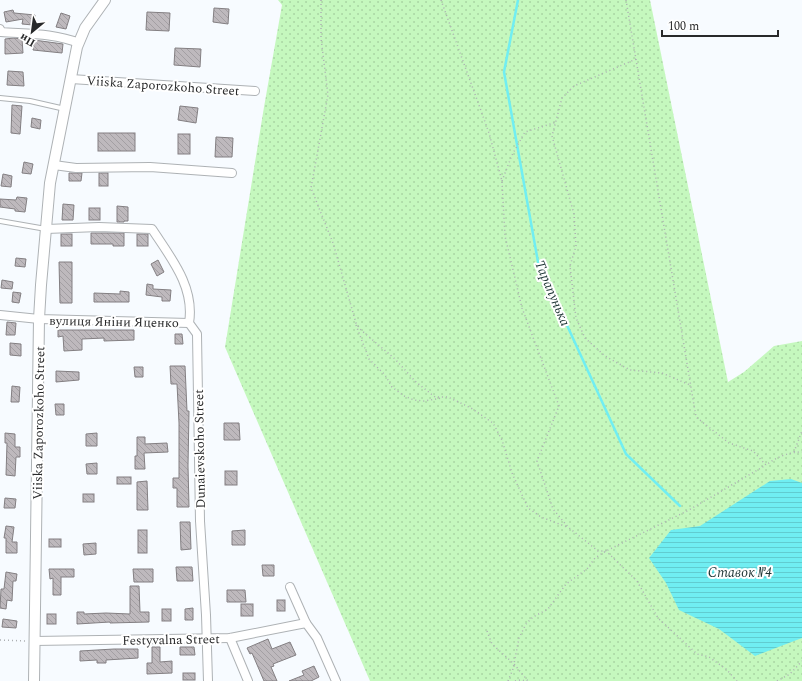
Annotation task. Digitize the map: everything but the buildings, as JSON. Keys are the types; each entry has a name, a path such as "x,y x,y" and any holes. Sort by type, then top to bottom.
{"street":[{"name":"Viiska Zaporozkoho Street","path":"34,681 39,320 50,182 79,43 86,28 105,0"},
{"path":"0,29 1,32 53,36 66,38 79,43"},
{"name":"Viiska Zaporozkoho Street","path":"71,79 255,91"},
{"path":"54,165 76,168 150,167 232,173"},
{"name":"Dunaievskoho Street","path":"46,229 99,227 152,229 182,276 191,312 189,323 197,334 200,521 206,615 208,681"},
{"name":"вулиця Яніни Яценко","path":"0,315 39,320 189,323"},
{"path":"290,588 306,623 317,638 336,681"},
{"name":"Festyvalna Street","path":"34,642 207,637 230,638 306,623"},
{"path":"230,638 248,681"}],"lane":[{"path":"0,98 30,101 65,109"},
{"path":"0,221 46,229"}],"path":[{"path":"321,0 321,38 328,95 311,188 333,243 356,323 369,359 384,375 392,387 404,396 414,400 424,401 446,397"},
{"path":"441,0 489,133 502,181 505,236 522,308 559,406 537,461 553,509 568,528 598,551 606,551 637,581 658,618 697,654 709,657 737,681"},
{"path":"626,0 696,417 728,443 753,451 766,465"},
{"path":"636,59 574,86 562,98 557,122 552,136 574,214 576,246 570,266 576,318 585,338 605,356 630,370 662,373 690,385"},
{"path":"502,181 512,155 525,132 557,122"},
{"path":"356,323 361,330 395,359 416,382 435,397 446,397 471,408 492,423 502,440 512,473 528,508 541,517 568,528"},
{"path":"794,452 802,431"},
{"path":"508,681 514,664 519,638 526,624 533,617 548,609 566,584 587,569 594,558 689,510 777,457 794,452 802,452"},
{"path":"487,631 492,644 514,664 528,681"},
{"path":"0,640 34,642"},
{"path":"777,681 790,674 802,661"},
{"path":"515,681 528,681"}],"green space":[{"path":"278,0 650,0 728,382 744,372 774,346 802,341 802,681 370,681 225,347 282,5"}],"water":[{"name":"Ставок №4","path":"791,479 802,483 802,638 755,656 719,629 679,610 666,583 649,558 671,530 700,526 770,481"}],"waterway":[{"name":"Тарапунька","path":"518,0 504,72 538,262 626,454 680,506"}]}
